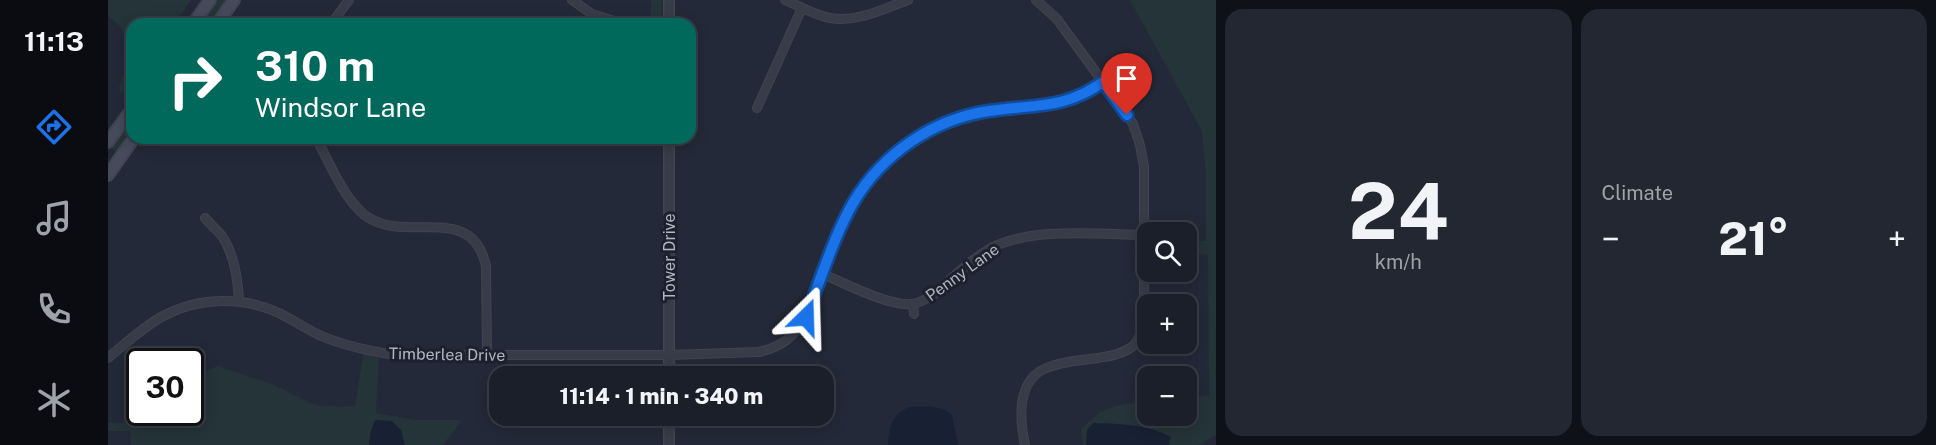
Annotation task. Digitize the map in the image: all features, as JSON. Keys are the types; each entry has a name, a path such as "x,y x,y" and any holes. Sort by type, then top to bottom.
{"main road":[{"path":"197,18 210,0"},
{"path":"221,18 234,0"},
{"path":"108,142 126,117"},
{"path":"108,175 131,144"}],"street":[{"path":"336,18 349,0"},
{"path":"572,0 592,14 604,18"},
{"path":"669,0 669,18"},
{"path":"785,0 822,16 843,19 864,16 908,0"},
{"path":"1036,0 1057,18 1133,124 1144,168 1143,222"},
{"path":"757,108 802,8"},
{"name":"Timberlea Drive","path":"108,358 146,327 178,309 208,302 239,301 267,308 333,340 372,352 414,356 669,355 759,352 780,345 799,329 853,204 866,183 909,142 927,131 960,117 1068,101 1103,82"},
{"path":"319,144 351,200 367,217 395,228 448,227 458,229 473,239 484,255 486,266 487,355"},
{"name":"Tower Drive","path":"669,144 669,366"},
{"path":"205,219 222,236 238,285 239,301"},
{"name":"Penny Lane","path":"823,274 894,303 913,304 933,295 989,249 1016,238 1046,234 1137,235"},
{"path":"1025,445 1021,410 1023,394 1028,382 1036,374 1053,365 1114,355 1133,346 1139,338 1144,321 1144,282"},
{"path":"913,304 914,314"},
{"path":"669,426 669,445"}],"shaded area":[{"path":"108,0 191,0 178,18 126,18 126,41 121,27 108,16"},
{"path":"218,0 227,0 214,18 205,18"},
{"path":"651,0 662,0 662,18 651,18"},
{"path":"1130,0 1216,0 1216,435 1198,445 1083,445 1081,429 1100,412 1137,402 1137,426 1197,426 1197,397 1209,396 1208,254 1197,254 1197,241 1206,241 1206,176 1202,131"},
{"path":"126,41 126,88 121,95 119,87 125,70"},
{"path":"126,127 126,139 117,152 111,148"},
{"path":"364,350 379,353 376,413 415,420 462,420 443,445 131,445 130,431 108,431 108,423 126,423 126,426 204,426 204,371 218,366 272,384 315,405 355,406"}],"water":[{"path":"910,407 932,407 952,415 958,445 888,445 889,432 895,417"},
{"path":"375,420 392,421 401,430 405,445 369,445"},
{"path":"1093,423 1143,427 1171,437 1169,445 1086,445 1087,430"}],"route":[{"path":"806,317 853,204 866,183 909,142 927,131 960,117 1068,101 1103,82 1127,115"}]}
